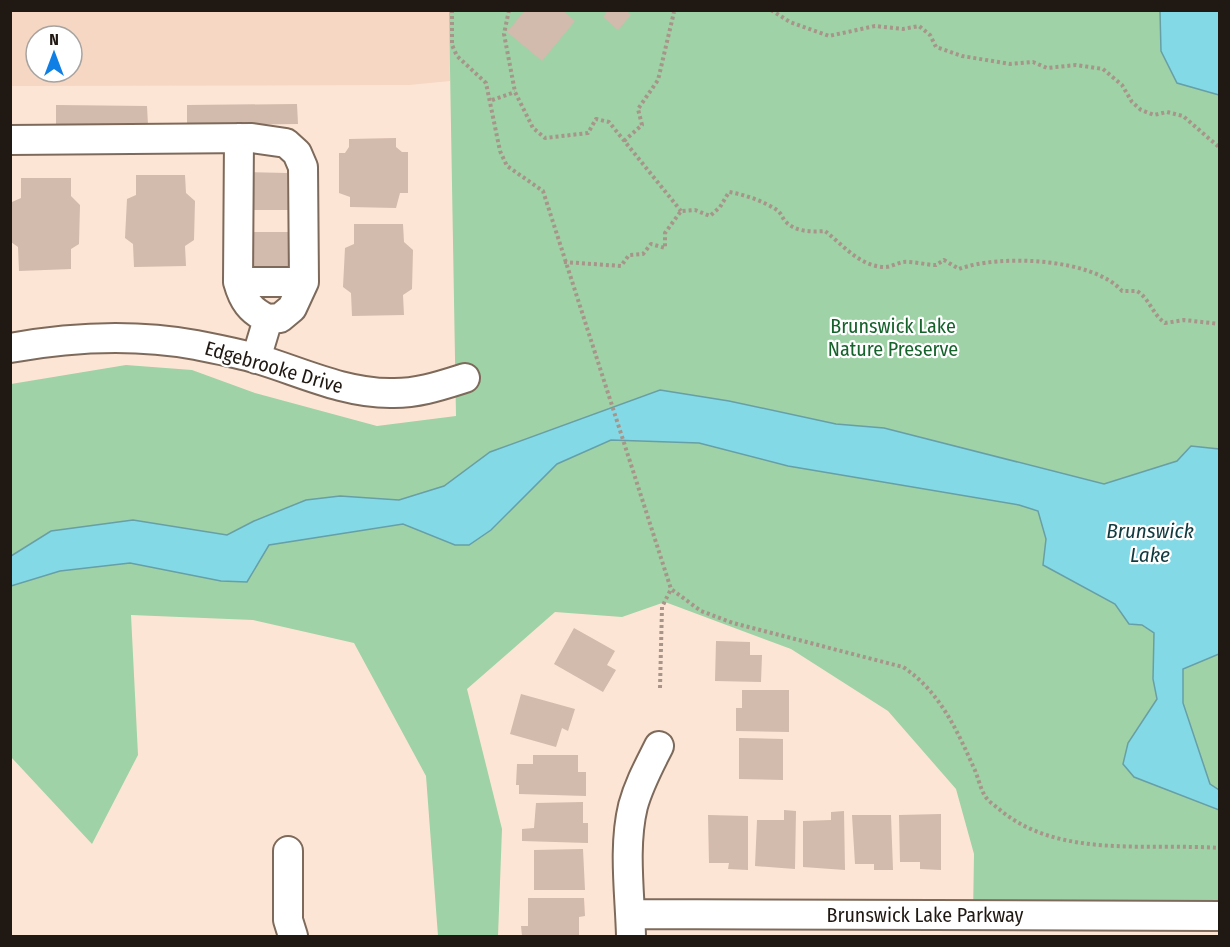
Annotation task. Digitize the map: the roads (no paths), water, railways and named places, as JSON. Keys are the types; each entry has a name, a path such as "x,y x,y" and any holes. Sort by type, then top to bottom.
{"street":[{"path":"10,140 239,138 271,139 286,143 300,158 303,167 304,282 292,308 280,318 268,319 257,314 246,303 238,282 239,138"},
{"path":"238,282 304,282"},
{"path":"256,359 268,319"},
{"name":"Edgebrooke Drive","path":"10,348 46,341 96,338 148,339 195,345 256,359 327,382 374,393 426,390 465,378"},
{"path":"630,925 630,829 633,809 646,771 659,746"},
{"path":"288,851 288,920 293,936"},
{"name":"Brunswick Lake Parkway","path":"630,925 1220,916"}],"water":[{"path":"1160,11 1219,11 1219,95 1177,83 1161,51"},
{"name":"Brunswick Lake","path":"660,390 729,401 836,424 884,428 1104,484 1177,461 1191,446 1219,449 1219,654 1183,669 1183,703 1210,784 1219,790 1219,810 1134,777 1123,764 1128,743 1157,699 1153,679 1154,633 1142,625 1129,624 1115,604 1043,565 1046,539 1038,511 1019,505 788,466 699,443 611,440 557,464 491,530 469,545 455,545 403,524 269,545 247,582 221,581 130,563 60,571 11,586 11,556 51,531 133,520 227,535 254,521 306,500 340,496 399,500 444,486 490,452"}],"park label":[{"name":"Brunswick Lake Nature Preserve","path":"893,338"}]}
